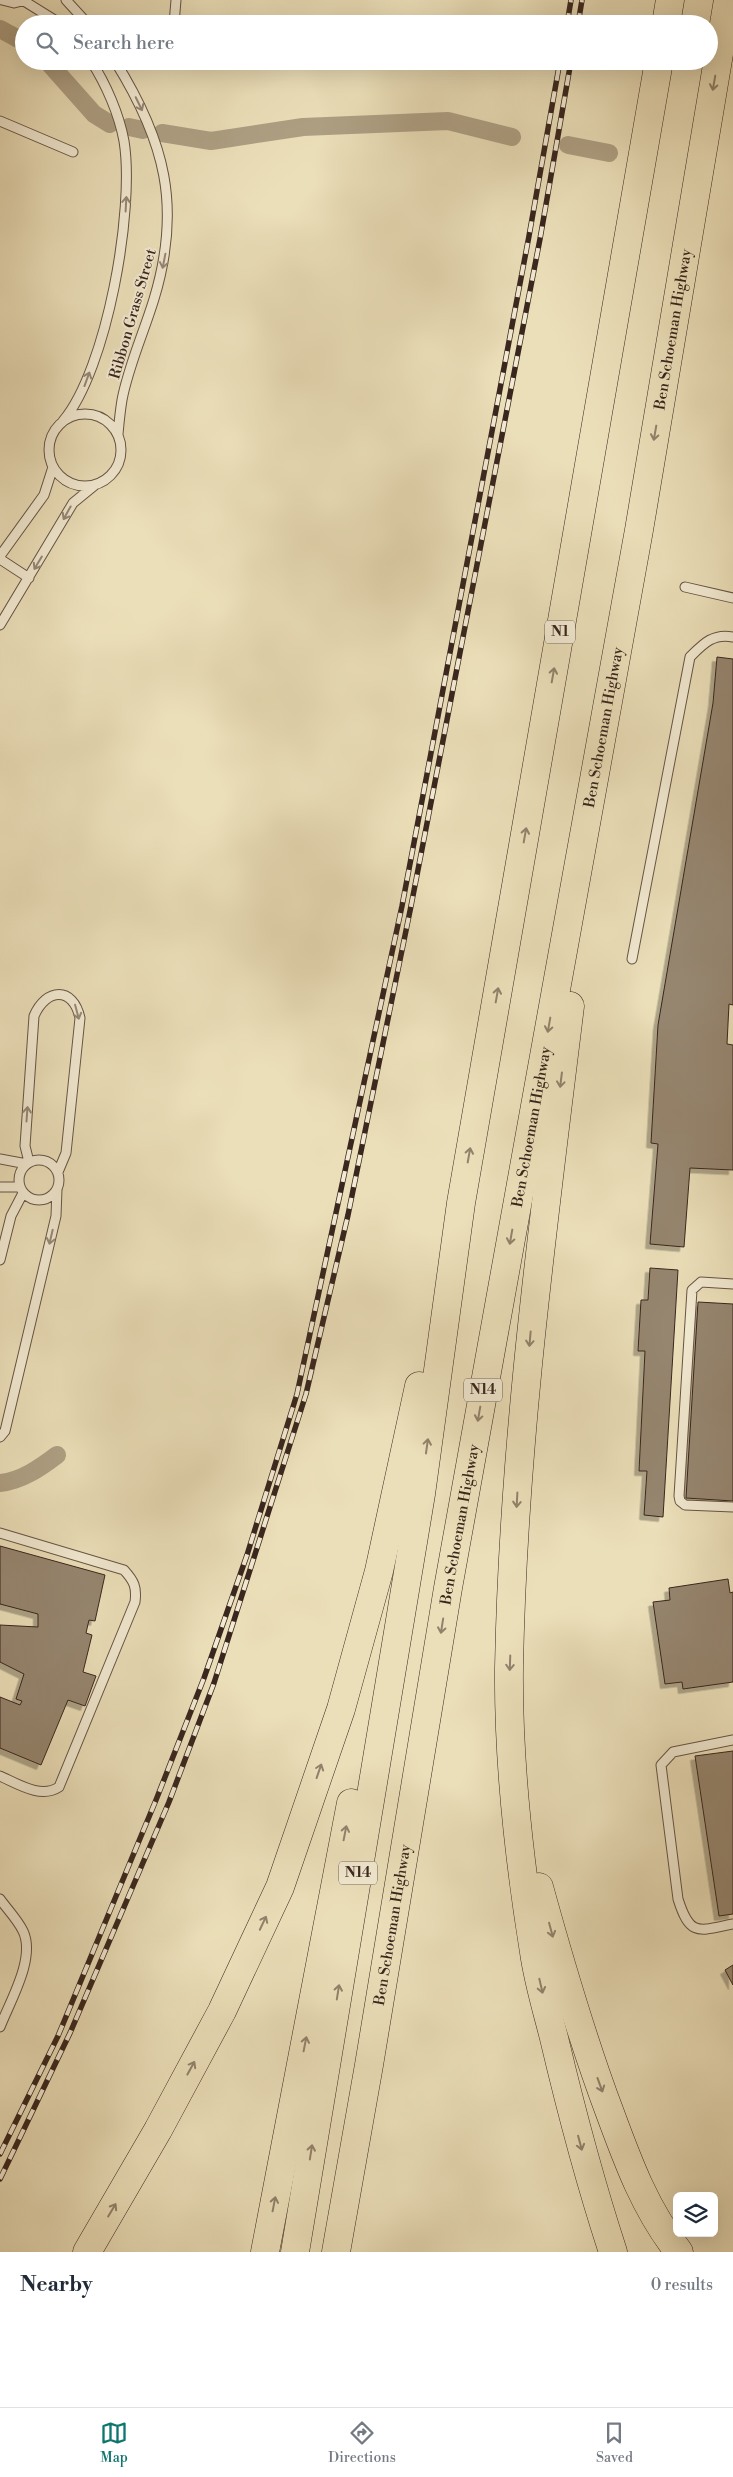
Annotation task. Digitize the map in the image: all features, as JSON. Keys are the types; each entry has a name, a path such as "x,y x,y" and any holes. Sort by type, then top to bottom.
{"highway":[{"path":"668,15 670,0"},
{"name":"Ben Schoeman Highway","path":"718,60 728,0"},
{"name":"N1","path":"461,1203 657,70"},
{"name":"Ben Schoeman Highway","path":"336,2252 448,1588 639,530 716,70"},
{"path":"613,2252 588,2174 534,1956 516,1799 509,1670 518,1481 535,1290 577,956 639,530"},
{"path":"86,2252 158,2130 222,2012 280,1887 341,1709 379,1571 461,1203"},
{"name":"N14","path":"295,2252 421,1494 461,1203"},
{"path":"265,2252 385,1628 421,1494"},
{"path":"516,1799 584,2044 633,2174 649,2207 679,2252"}],"lane":[{"path":"2,0 14,3 25,1 47,15"},
{"path":"66,0 80,15"},
{"path":"175,15 176,0"},
{"name":"Ribbon Grass Street","path":"0,557 44,495 53,467 49,455 49,442 54,431 76,406 96,355 112,296 125,217 127,178 124,141 116,112 97,70"},
{"name":"Ribbon Grass Street","path":"0,625 73,503 95,485 106,480 115,471 121,459 122,446 118,434 122,399 163,265 168,228 164,171 152,128 121,70"},
{"path":"0,121 73,152"},
{"path":"63,421 74,415 100,416 118,434"},
{"path":"53,467 60,476 70,483 82,486 95,485"},
{"path":"0,557 29,578"},
{"path":"685,587 733,598"},
{"path":"632,959 690,657 707,640 726,636 733,637"},
{"path":"0,1437 5,1431 56,1216 58,1172 66,1153 80,1018 77,1006 69,997 56,994 46,997 42,1001 34,1016 25,1146 28,1163 19,1174 22,1190 29,1198 42,1200 48,1198 57,1189"},
{"path":"0,1159 28,1163 42,1160 48,1162 58,1172"},
{"path":"0,1187 22,1190"},
{"path":"0,1260 11,1216 22,1190"},
{"path":"733,1284 701,1282 692,1290 679,1496 680,1501 685,1505 733,1507"},
{"path":"0,1533 124,1570 133,1580 137,1591 135,1602 59,1787 52,1792 35,1791 0,1776"},
{"path":"733,1740 673,1752 661,1765 678,1899 685,1920 694,1928 704,1930 733,1924"},
{"path":"0,1898 23,1931 26,1945 26,1962 0,2027"}],"building":[{"path":"717,657 733,659 733,1005 729,1004 727,1044 733,1045 733,1170 690,1168 684,1247 650,1244 658,1144 651,1143 658,1025 713,703"},
{"path":"650,1268 678,1270 663,1517 644,1515 647,1471 639,1471 645,1351 638,1351 641,1300 648,1300"},
{"path":"698,1302 733,1304 733,1501 686,1498"},
{"path":"0,1546 105,1575 95,1621 89,1620 86,1633 92,1635 83,1672 96,1676 85,1706 68,1700 41,1765 0,1748 0,1697 20,1705 22,1701 16,1699 24,1674 0,1662 0,1625 38,1627 38,1614 0,1604"},
{"path":"728,1579 730,1593 733,1592 733,1682 683,1689 682,1682 665,1684 653,1602 670,1600 669,1588"},
{"path":"733,1751 733,1914 719,1916 695,1756"},
{"path":"733,1965 733,1985 725,1970"}],"waterway":[{"path":"0,29 15,37"},
{"path":"55,70 94,114 110,124"},
{"path":"162,133 211,141 303,127 448,121 512,137"},
{"path":"129,127 143,130"},
{"path":"568,145 609,153"},
{"path":"0,1483 23,1477 57,1455"}],"railway":[{"path":"568,15 571,0"},
{"path":"580,15 582,0"},
{"path":"0,2154 58,2036 156,1800 204,1678 247,1555 297,1394 402,906 529,236 558,70"},
{"path":"0,2179 70,2033 169,1802 214,1683 306,1394 348,1215 411,906 540,239 569,70"}]}
